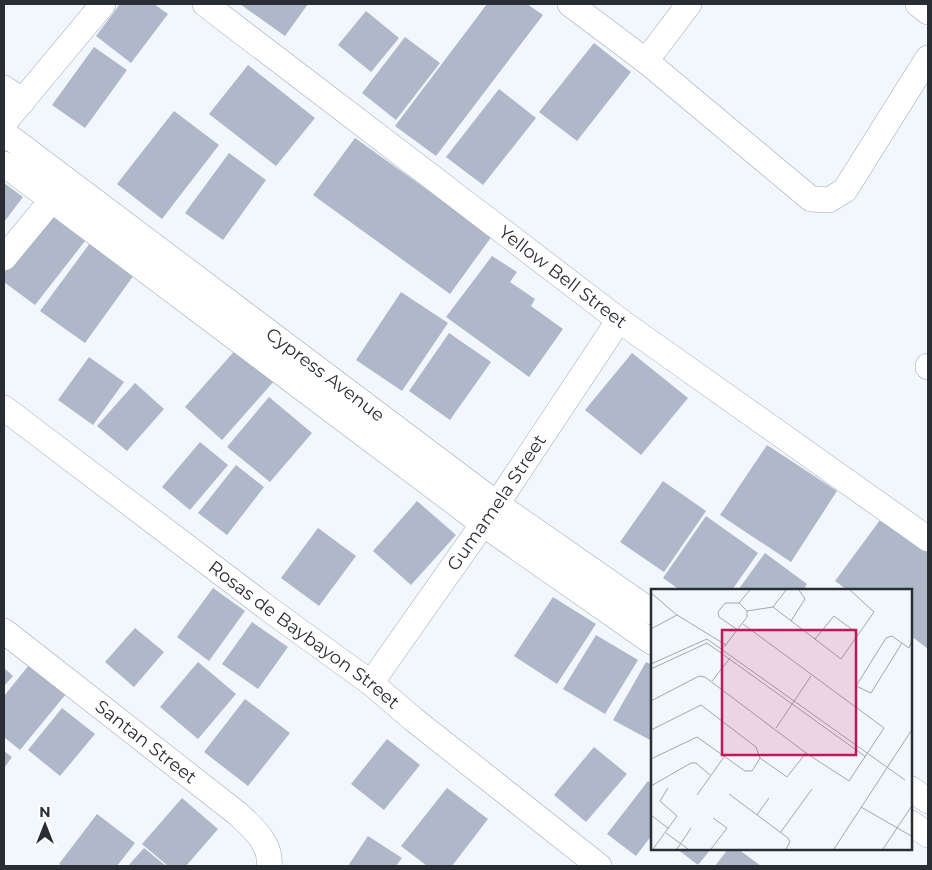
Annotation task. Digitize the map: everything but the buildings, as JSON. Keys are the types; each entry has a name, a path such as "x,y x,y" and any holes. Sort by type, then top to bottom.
{"street":[{"path":"4,122 13,94 103,4"},
{"name":"Yellow Bell Street","path":"205,4 619,320 928,539"},
{"path":"570,4 646,61 812,199 829,200 845,190 928,58"},
{"path":"646,61 689,4"},
{"path":"918,4 928,12"},
{"name":"Cypress Avenue","path":"4,133 498,504 651,611"},
{"name":"Cypress Avenue","path":"4,164 483,524 651,641"},
{"path":"4,258 51,201 61,177"},
{"name":"Gumamela Street","path":"371,683 498,504 619,320"},
{"name":"Rosas de Baybayon Street","path":"4,408 270,610 371,683 586,862"},
{"name":"Santan Street","path":"4,631 238,814 258,833 271,856 269,866"},
{"path":"912,791 928,801"},
{"path":"912,824 928,835"}]}
